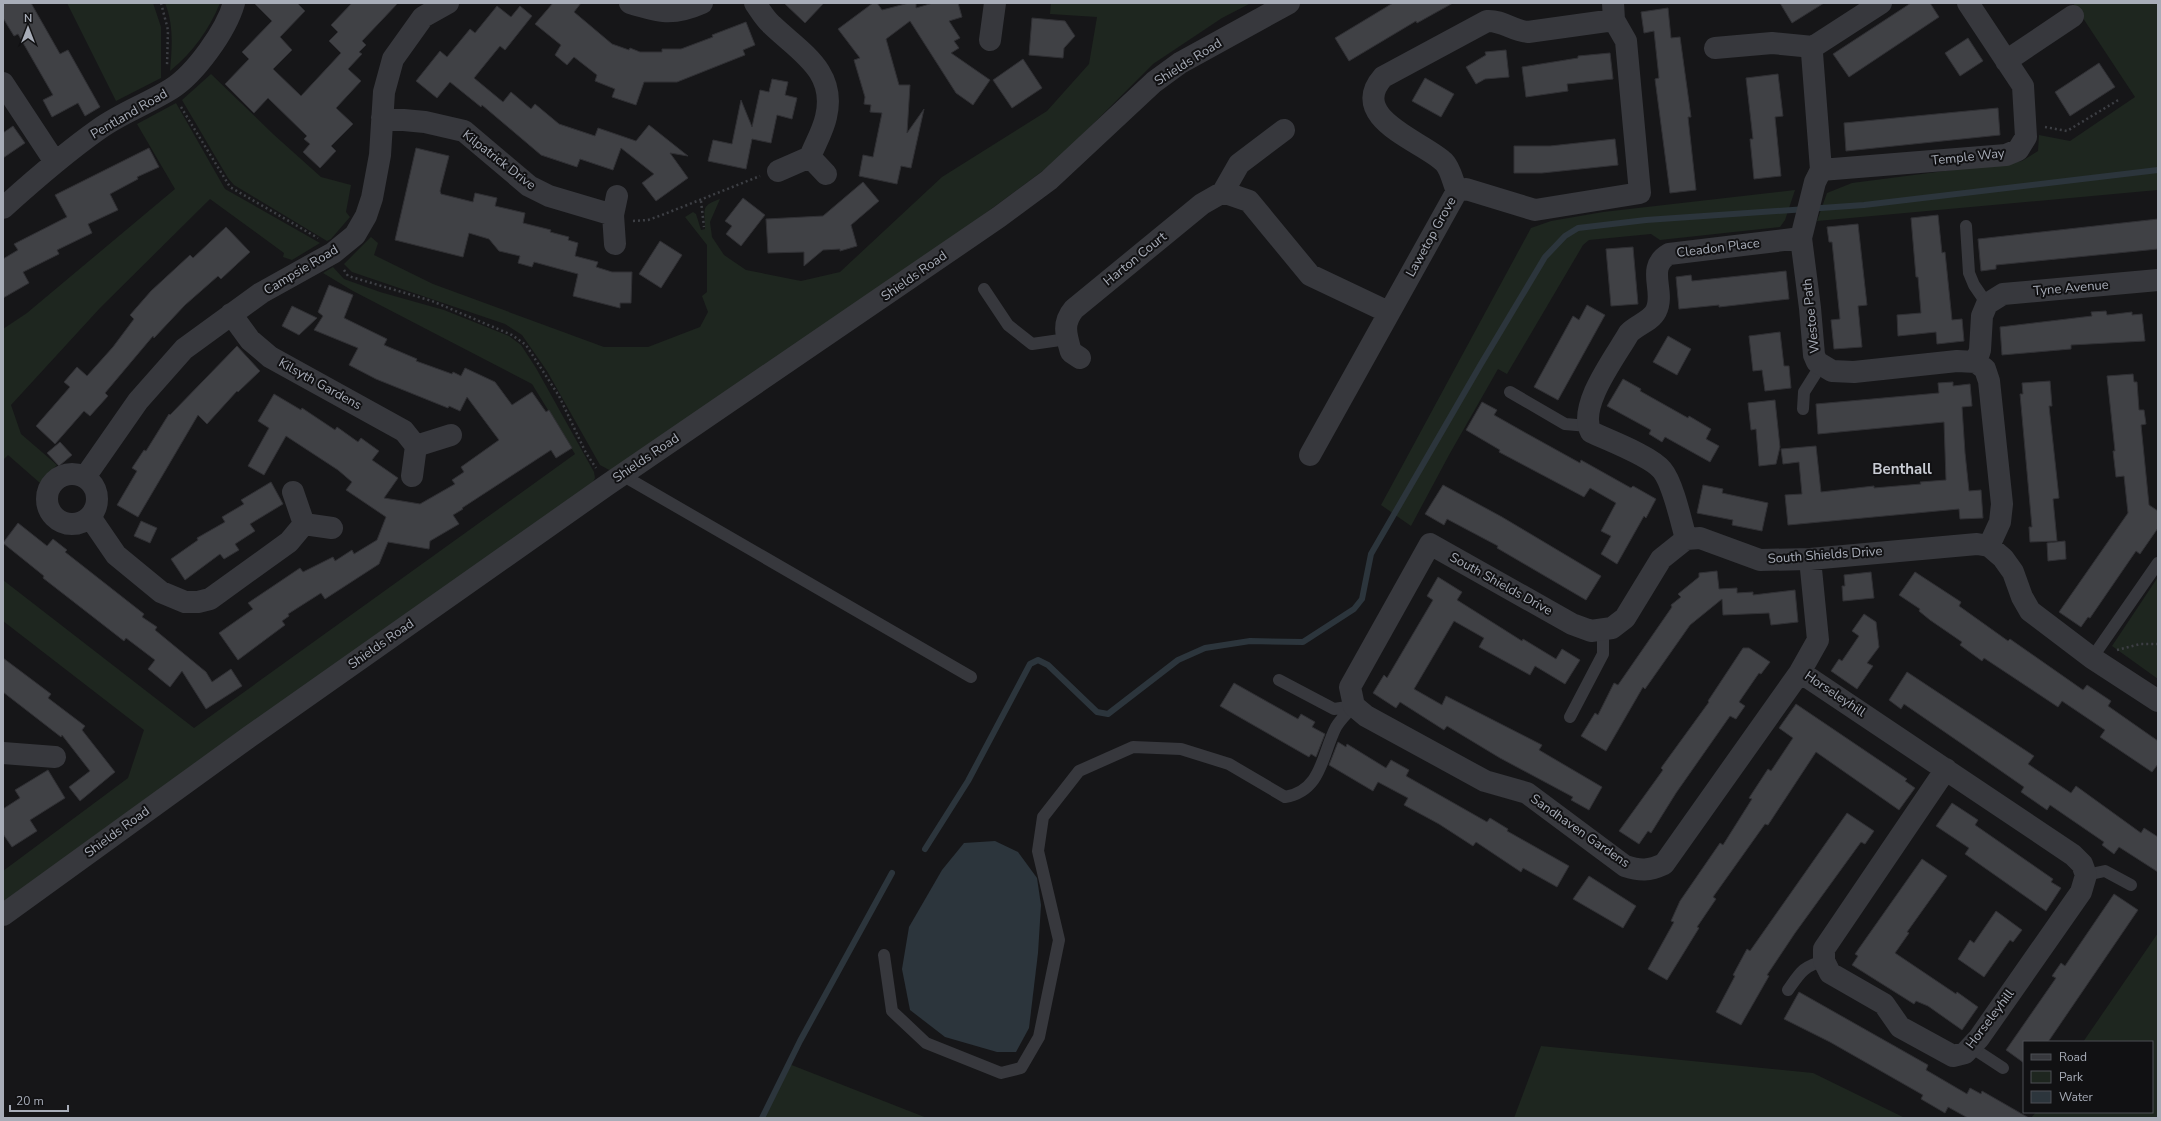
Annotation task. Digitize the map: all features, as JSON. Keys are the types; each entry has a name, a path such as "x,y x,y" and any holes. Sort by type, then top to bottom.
{"street":[{"name":"Pentland Road","path":"3,208 55,162 100,128 171,89 192,72 212,47 234,3"},
{"name":"Campsie Road","path":"85,477 143,395 184,349 261,294 332,253 355,235 366,216 372,198 380,155 384,92 393,59 423,17 448,3"},
{"path":"630,3 660,12 673,12 702,3"},
{"path":"755,3 771,25 798,47 816,66 828,88 826,116 810,157 778,171"},
{"path":"990,40 995,3"},
{"name":"Shields Road","path":"3,915 249,737 622,475 999,217 1049,180 1154,82 1180,64 1289,3"},
{"path":"1715,48 1772,43 1813,47 1880,3"},
{"name":"Temple Way","path":"1821,170 2006,155 2018,150 2026,137 2023,86 1968,3"},
{"path":"1457,191 1446,164 1431,152 1385,122 1376,111 1374,97 1377,84 1383,77 1487,21 1496,20 1519,31 1528,32 1614,12"},
{"name":"Lawetop Grove","path":"1310,455 1388,312 1457,191 1466,189 1535,210 1640,193 1626,41 1614,12"},
{"path":"2006,61 2073,16"},
{"name":"Westoe Path","path":"1813,47 1821,170 1815,182 1801,238 1810,308 1814,355 1821,365 1832,371 1854,372 1957,361 1976,362"},
{"path":"3,83 55,162"},
{"name":"Kilpatrick Drive","path":"382,118 425,122 464,131 529,186 550,196 615,205"},
{"path":"1284,130 1239,164 1223,192 1249,201 1310,275 1388,312"},
{"path":"810,157 826,174"},
{"name":"Harton Court","path":"1080,358 1071,352 1065,326 1067,317 1074,309 1202,204 1223,192"},
{"path":"615,205 616,244"},
{"name":"Cleadon Place","path":"1588,426 1588,411 1596,391 1626,339 1636,326 1654,316 1657,309 1656,268 1661,259 1669,254 1801,238"},
{"name":"Tyne Avenue","path":"1987,304 2004,294 2158,280"},
{"path":"1987,304 1982,316 1980,350 1976,362 1985,369 1989,382 2002,504 2000,522 1989,546 2003,558 2012,572 2022,597 2030,611 2098,662 2158,701"},
{"name":"Kilsyth Gardens","path":"231,314 250,340 270,357 392,423 404,431 416,446"},
{"path":"1588,426 1592,432 1646,459 1661,469 1667,478 1686,539"},
{"path":"412,476 416,446 451,435"},
{"path":"71,473 85,477 92,482 98,496 95,511 90,517 75,524 67,524 53,516 47,501 50,486 56,479 71,473"},
{"path":"293,492 304,524"},
{"path":"90,517 116,555 161,592 185,602 198,602 210,599 289,542 304,524"},
{"path":"304,524 332,528"},
{"name":"South Shields Drive","path":"1354,706 1350,687 1430,544 1572,624 1591,631 1612,628 1625,618 1661,559 1686,539 1700,538 1760,560 1810,559 1945,545 1977,544 1989,546"},
{"name":"Horseleyhill","path":"1810,559 1818,640 1800,672 2073,855 2082,864 2086,875 2080,892 1979,1038 1965,1053 1953,1056 1900,1027 1884,1004 1830,973 1824,961"},
{"name":"Sandhaven Gardens","path":"1354,706 1366,716 1485,781 1527,793 1625,866 1639,871 1653,869 1664,864 1800,672"},
{"path":"3,753 55,757"},
{"path":"1824,961 1824,949 1946,769"}],"lane":[{"path":"1966,226 1969,273 1974,285 1987,304"},
{"path":"984,289 1008,325 1032,344 1067,339"},
{"path":"1803,409 1804,392 1821,365"},
{"path":"1510,392 1565,424 1588,426"},
{"path":"622,475 971,677"},
{"path":"2098,662 2158,563"},
{"path":"1570,717 1603,654 1603,629"},
{"path":"1279,680 1334,709 1354,706"},
{"path":"884,955 892,1011 926,1043 1001,1073 1022,1068 1039,1036 1059,940 1038,852 1043,817 1079,770 1133,747 1181,749 1229,764 1285,797 1293,796 1316,779 1336,726 1354,706"},
{"path":"2086,875 2105,871 2130,885"},
{"path":"1788,990 1803,969 1809,964 1824,961"},
{"path":"1971,1047 2003,1068"}],"path":[{"path":"2026,124 2067,131 2120,99"},
{"path":"615,205 633,221 648,220 701,201 760,176 778,171"},
{"path":"701,201 704,227"},
{"path":"2098,662 2113,652 2140,644 2158,644"}],"green space":[{"path":"67,3 153,3 161,27 161,78 116,101"},
{"path":"165,3 220,3 216,13 200,40 170,71 172,45 171,28"},
{"path":"1051,3 1251,3 1222,18 1153,64 1056,161 894,281 613,472 600,465 547,371 522,335 505,324 352,272 344,264 371,237 378,243 374,255 433,284 604,347 648,347 700,327 708,312 702,296 707,292 707,245 685,217 693,212 696,214 701,230 705,229 704,213 706,206 720,199 710,222 712,237 724,255 746,270 801,281 840,272 942,177 1047,111 1089,64 1097,17 1050,14"},
{"path":"2073,3 2158,3 2158,190 1817,221 1827,193 1852,183 2022,161 2038,151 2039,135 2070,141 2135,97"},
{"path":"211,74 273,134 321,177 351,185 346,212 350,217 331,239 327,241 234,185 228,178 182,100"},
{"path":"176,103 225,189 320,243 292,260 283,257 284,253 210,199 100,308 11,405 21,434 57,465 40,483 8,455 3,460 3,329 27,313 175,189 137,124"},
{"path":"1795,190 1785,220 1780,227 1660,240 1651,234 1589,240 1583,245 1507,374 1498,369 1411,526 1381,505 1531,228 1551,221 1603,212"},
{"path":"333,267 344,279 380,292 444,310 509,336 521,345 536,368 594,472 595,478 593,482 3,906 3,871 128,778 144,730 3,621 3,580 194,728 575,454 532,384 353,291 323,273"},
{"path":"2158,577 2158,679 2112,646"},
{"path":"2158,933 2158,1118 2031,1118 2035,1113 2153,1113 2153,1041 2084,1041"},
{"path":"1541,1046 1813,1073 1905,1118 1514,1118"},
{"path":"789,1064 927,1118 760,1118"}],"water":[{"path":"995,841 1018,852 1037,878 1041,905 1038,953 1029,1028 1016,1052 997,1052 945,1037 910,1010 902,969 909,927 942,870 964,843"}],"building":[{"path":"3,3 31,3 60,54 68,50 100,107 85,116 78,103 52,117 43,100 53,95 18,34 14,36 3,18"},
{"path":"254,3 297,3 305,11 280,37 292,50 273,69 301,96 341,53 329,41 338,32 331,25 352,3 398,3 362,41 366,45 359,52 362,54 348,69 361,81 336,108 353,124 331,146 336,151 320,168 303,152 310,144 304,139 307,136 268,98 254,113 225,84 249,59 242,52 272,21"},
{"path":"553,3 581,3 574,12 612,44 629,50 630,48 640,52 662,52 662,49 681,49 746,22 755,45 743,50 745,55 677,82 644,82 636,105 612,97 615,89 595,81 597,75 574,57 567,65 555,55 561,45 535,24"},
{"path":"784,3 824,3 805,23"},
{"path":"873,3 877,3 882,10 909,3 916,3 916,8 933,3 958,3 962,17 949,21 960,38 954,41 959,48 951,53 990,80 973,105 956,93 910,21 886,39 899,85 910,85 907,133 924,109 911,168 901,166 897,184 859,176 863,155 873,157 882,113 870,112 871,105 864,104 865,97 854,60 860,58 838,29"},
{"path":"1393,3 1453,3 1417,23 1416,21 1349,61 1335,38"},
{"path":"1780,3 1824,3 1792,23"},
{"path":"1911,3 1930,3 1939,17 1849,77 1833,54"},
{"path":"497,6 511,17 520,6 532,16 505,50 500,46 474,78 503,102 511,92 531,109 535,104 559,124 595,136 598,128 636,141 649,125 688,156 670,153 688,178 656,201 642,183 654,174 621,148 613,170 580,159 577,167 541,155 482,105 481,107 450,82 437,98 416,81 440,51 447,57 470,29 475,33"},
{"path":"1668,8 1671,38 1680,37 1691,117 1688,117 1696,190 1670,193 1655,79 1659,78 1654,31 1644,33 1641,12"},
{"path":"1032,18 1065,21 1075,36 1064,48 1063,58 1029,55"},
{"path":"1968,38 1983,61 1960,76 1945,53"},
{"path":"1506,50 1509,77 1485,79 1476,84 1466,67 1486,55 1485,52"},
{"path":"1610,53 1613,79 1567,84 1568,91 1526,97 1522,67 1578,58 1578,56"},
{"path":"1023,59 1042,88 1012,108 993,80"},
{"path":"2099,63 2115,87 2070,116 2055,92"},
{"path":"1778,74 1783,116 1775,117 1781,176 1754,179 1750,139 1753,139 1746,78"},
{"path":"1425,78 1454,94 1441,117 1412,101"},
{"path":"772,79 788,82 785,95 797,98 792,119 777,115 771,143 752,139 746,169 708,161 713,140 732,144 741,100 752,127 760,90 769,92"},
{"path":"1998,108 2000,135 1846,151 1844,123"},
{"path":"13,126 25,143 3,158 3,133"},
{"path":"1615,139 1618,165 1542,173 1514,173 1514,146 1550,146"},
{"path":"149,148 159,167 137,177 138,179 110,194 118,210 88,224 92,233 57,250 59,254 23,272 29,283 3,298 3,259 18,250 14,244 67,217 55,195"},
{"path":"416,148 449,156 440,191 441,194 473,202 475,193 497,198 495,206 525,213 523,223 551,230 550,232 569,237 568,240 578,243 575,256 598,262 596,267 612,272 632,272 631,303 620,303 620,308 573,296 578,274 534,262 532,267 518,263 520,256 499,251 489,239 469,233 463,257 395,240"},
{"path":"863,182 879,201 851,225 857,246 840,251 840,249 823,250 804,266 804,252 768,253 766,219 823,216"},
{"path":"743,198 765,215 741,246 726,234 732,226 725,221"},
{"path":"1938,215 1942,253 1945,252 1952,320 1962,319 1964,341 1937,344 1936,332 1898,336 1897,315 1921,313 1918,277 1916,277 1911,218"},
{"path":"2158,219 2158,249 1996,265 1996,269 1981,271 1978,239"},
{"path":"1858,224 1867,305 1858,306 1862,347 1834,349 1831,320 1840,319 1832,242 1829,242 1827,227"},
{"path":"226,227 250,252 221,279 218,276 185,305 154,338 153,336 105,393 108,396 90,416 84,411 55,444 36,426 70,387 64,382 77,367 87,376 113,347 134,319 130,315 151,291 190,255 193,258"},
{"path":"660,241 682,255 661,288 639,274"},
{"path":"1633,247 1638,304 1611,306 1606,249"},
{"path":"1786,271 1789,299 1719,307 1719,305 1679,309 1676,277 1691,275 1692,281"},
{"path":"329,285 353,295 344,318 387,339 384,345 417,359 416,361 452,374 453,372 461,376 465,368 495,382 512,405 532,392 546,412 549,410 572,448 556,458 551,450 462,508 463,509 453,515 459,524 430,541 429,549 388,542 379,564 325,599 321,593 288,614 289,616 282,621 285,625 238,660 219,633 253,609 248,603 300,568 303,572 333,557 335,561 352,550 354,554 377,540 386,517 346,490 352,482 338,470 286,436 264,475 248,466 269,428 258,421 274,394 301,410 302,408 335,430 337,427 358,442 361,438 379,451 372,460 398,478 384,498 420,504 455,484 452,480 464,472 461,467 499,440 467,397 460,411 449,406 448,408 376,379 349,365 358,348 314,330 323,316 318,312"},
{"path":"1587,305 1605,315 1558,400 1534,387 1573,316 1579,320"},
{"path":"292,306 317,318 299,335 282,326"},
{"path":"2106,311 2107,315 2132,312 2132,315 2142,314 2145,341 2071,345 2071,349 2002,355 2000,327 2092,316 2091,312"},
{"path":"1780,332 1784,366 1789,366 1791,388 1765,391 1762,370 1753,371 1749,336"},
{"path":"1668,336 1691,349 1677,375 1653,362"},
{"path":"237,346 260,371 238,392 237,391 207,424 198,415 138,517 117,505 137,471 132,468 144,450 146,451 169,414 170,415"},
{"path":"2133,374 2134,382 2137,382 2139,410 2144,410 2146,424 2141,425 2149,505 2158,511 2158,528 2140,554 2136,551 2090,618 2088,617 2081,627 2059,612 2128,513 2124,476 2116,477 2113,451 2115,451 2107,376"},
{"path":"1623,379 1641,389 1640,391 1711,429 1706,439 1719,446 1710,462 1665,437 1662,442 1649,434 1651,430 1607,406"},
{"path":"2050,381 2052,406 2049,406 2059,498 2053,499 2057,541 2030,542 2029,527 2032,527 2020,394 2023,394 2022,383"},
{"path":"1953,382 1953,386 1970,384 1972,406 1962,407 1965,453 1969,491 1981,490 1983,518 1960,519 1959,509 1788,525 1785,495 1802,494 1799,462 1783,464 1781,449 1816,446 1821,492 1874,486 1874,488 1921,484 1920,482 1946,480 1944,422 1818,434 1816,404 1939,393 1938,383"},
{"path":"1775,400 1780,447 1776,464 1759,466 1756,429 1751,430 1748,403"},
{"path":"1482,402 1497,410 1494,415 1524,432 1580,463 1581,460 1631,488 1633,486 1656,499 1646,518 1644,516 1617,564 1601,554 1611,536 1601,531 1616,503 1590,488 1584,497 1499,452 1500,450 1466,430"},
{"path":"60,442 72,455 59,466 47,453"},
{"path":"271,482 283,504 250,524 255,531 235,544 239,550 224,559 220,554 185,580 171,559 198,540 197,538 225,522 222,517 244,504 241,500"},
{"path":"1443,485 1502,517 1601,576 1586,600 1497,548 1498,546 1447,519 1444,525 1425,514"},
{"path":"1703,485 1723,489 1722,493 1768,503 1762,531 1732,525 1733,520 1697,513"},
{"path":"141,521 157,528 150,543 134,536"},
{"path":"18,523 47,546 53,539 67,550 65,552 144,614 142,617 157,627 155,630 206,672 212,682 231,669 242,686 206,709 182,671 170,687 148,669 155,660 126,638 124,641 43,578 44,576 3,543"},
{"path":"2065,541 2066,559 2048,561 2047,543"},
{"path":"1717,571 1719,589 1737,588 1737,593 1753,592 1753,595 1795,590 1798,622 1771,625 1769,613 1723,615 1722,599 1690,625 1645,689 1643,687 1606,751 1581,736 1595,713 1598,715 1614,683 1618,685 1672,607 1671,605 1681,597 1678,594 1699,577 1699,573"},
{"path":"1871,572 1874,598 1843,601 1842,586 1845,586 1844,575"},
{"path":"1915,572 1961,602 1959,606 2008,641 2010,639 2083,690 2087,685 2111,701 2108,706 2158,741 2158,764 2152,772 2100,737 2105,730 2062,701 2058,707 1984,658 1982,661 1960,645 1962,642 1930,620 1919,611 1920,609 1899,595"},
{"path":"1438,577 1462,592 1457,600 1522,641 1523,639 1556,659 1562,649 1580,660 1565,684 1535,666 1530,675 1479,647 1484,638 1454,621 1414,689 1442,705 1446,696 1542,745 1539,750 1602,787 1589,810 1571,800 1573,797 1500,758 1447,726 1444,730 1400,702 1396,708 1373,693 1384,675 1387,678 1433,600 1427,596"},
{"path":"1864,614 1876,622 1879,647 1867,663 1873,666 1857,689 1831,671 1839,659 1842,661 1859,636 1852,631"},
{"path":"1743,648 1749,648 1770,662 1761,674 1759,673 1739,702 1745,706 1736,719 1730,716 1676,793 1651,833 1648,831 1639,844 1619,831 1663,770 1661,768 1709,702 1708,701"},
{"path":"3,658 51,694 48,698 85,726 82,730 115,772 80,801 69,787 90,771 62,735 61,737 3,692"},
{"path":"1907,672 2034,756 2028,764 2071,793 2076,786 2141,833 2144,828 2158,837 2158,872 2119,847 2114,854 2102,845 2104,842 2050,805 2047,810 2021,792 2024,787 1904,704 1901,709 1889,700"},
{"path":"1234,683 1298,719 1301,714 1315,722 1312,727 1325,734 1316,757 1311,754 1309,757 1220,706"},
{"path":"1796,704 1907,779 1905,781 1915,788 1899,810 1816,752 1768,825 1765,824 1713,897 1716,899 1697,927 1699,928 1667,980 1648,969 1674,922 1671,921 1680,901 1720,843 1723,845 1752,799 1749,798 1768,769 1771,771 1793,738 1779,728"},
{"path":"1338,742 1346,747 1347,744 1386,768 1391,760 1409,770 1406,776 1487,822 1490,818 1508,829 1507,831 1569,866 1557,887 1523,868 1521,872 1476,842 1473,846 1439,824 1404,805 1408,798 1378,782 1373,791 1329,765"},
{"path":"48,770 65,798 30,820 37,831 12,847 3,834 3,809 20,798 15,790"},
{"path":"1952,803 1978,820 1975,825 2053,879 2051,882 2061,888 2046,911 1965,854 1969,848 1936,826"},
{"path":"1847,813 1874,831 1865,844 1861,842 1795,933 1767,975 1769,976 1741,1025 1716,1012 1747,949 1750,951"},
{"path":"1922,859 1947,876 1907,932 1909,933 1895,953 1978,1007 1962,1030 1928,1006 1916,1001 1914,1004 1852,965 1858,956 1855,954"},
{"path":"1589,876 1636,906 1623,928 1573,899"},
{"path":"2114,894 2138,910 2049,1041 2023,1041 2023,1062 2006,1050 2056,978 2052,976 2061,963 2065,966"},
{"path":"1996,911 2022,930 2013,942 2010,940 1984,977 1958,959 1970,940 1974,943"},
{"path":"1799,992 1928,1065 1926,1070 1967,1094 1970,1088 1981,1094 1982,1091 2029,1118 1968,1118 1948,1107 1945,1113 1921,1099 1923,1095 1830,1042 1784,1019"}],"waterway":[{"path":"925,849 968,781 1030,664 1038,660 1048,665 1097,712 1108,714 1178,660 1205,648 1250,641 1303,642 1354,609 1362,599 1371,554 1481,364 1545,257 1565,236 1578,228 1646,220 1864,205 2158,170"},
{"path":"762,1118 800,1041 892,873"}],"district":[{"name":"Benthall","path":"1902,469"}]}
